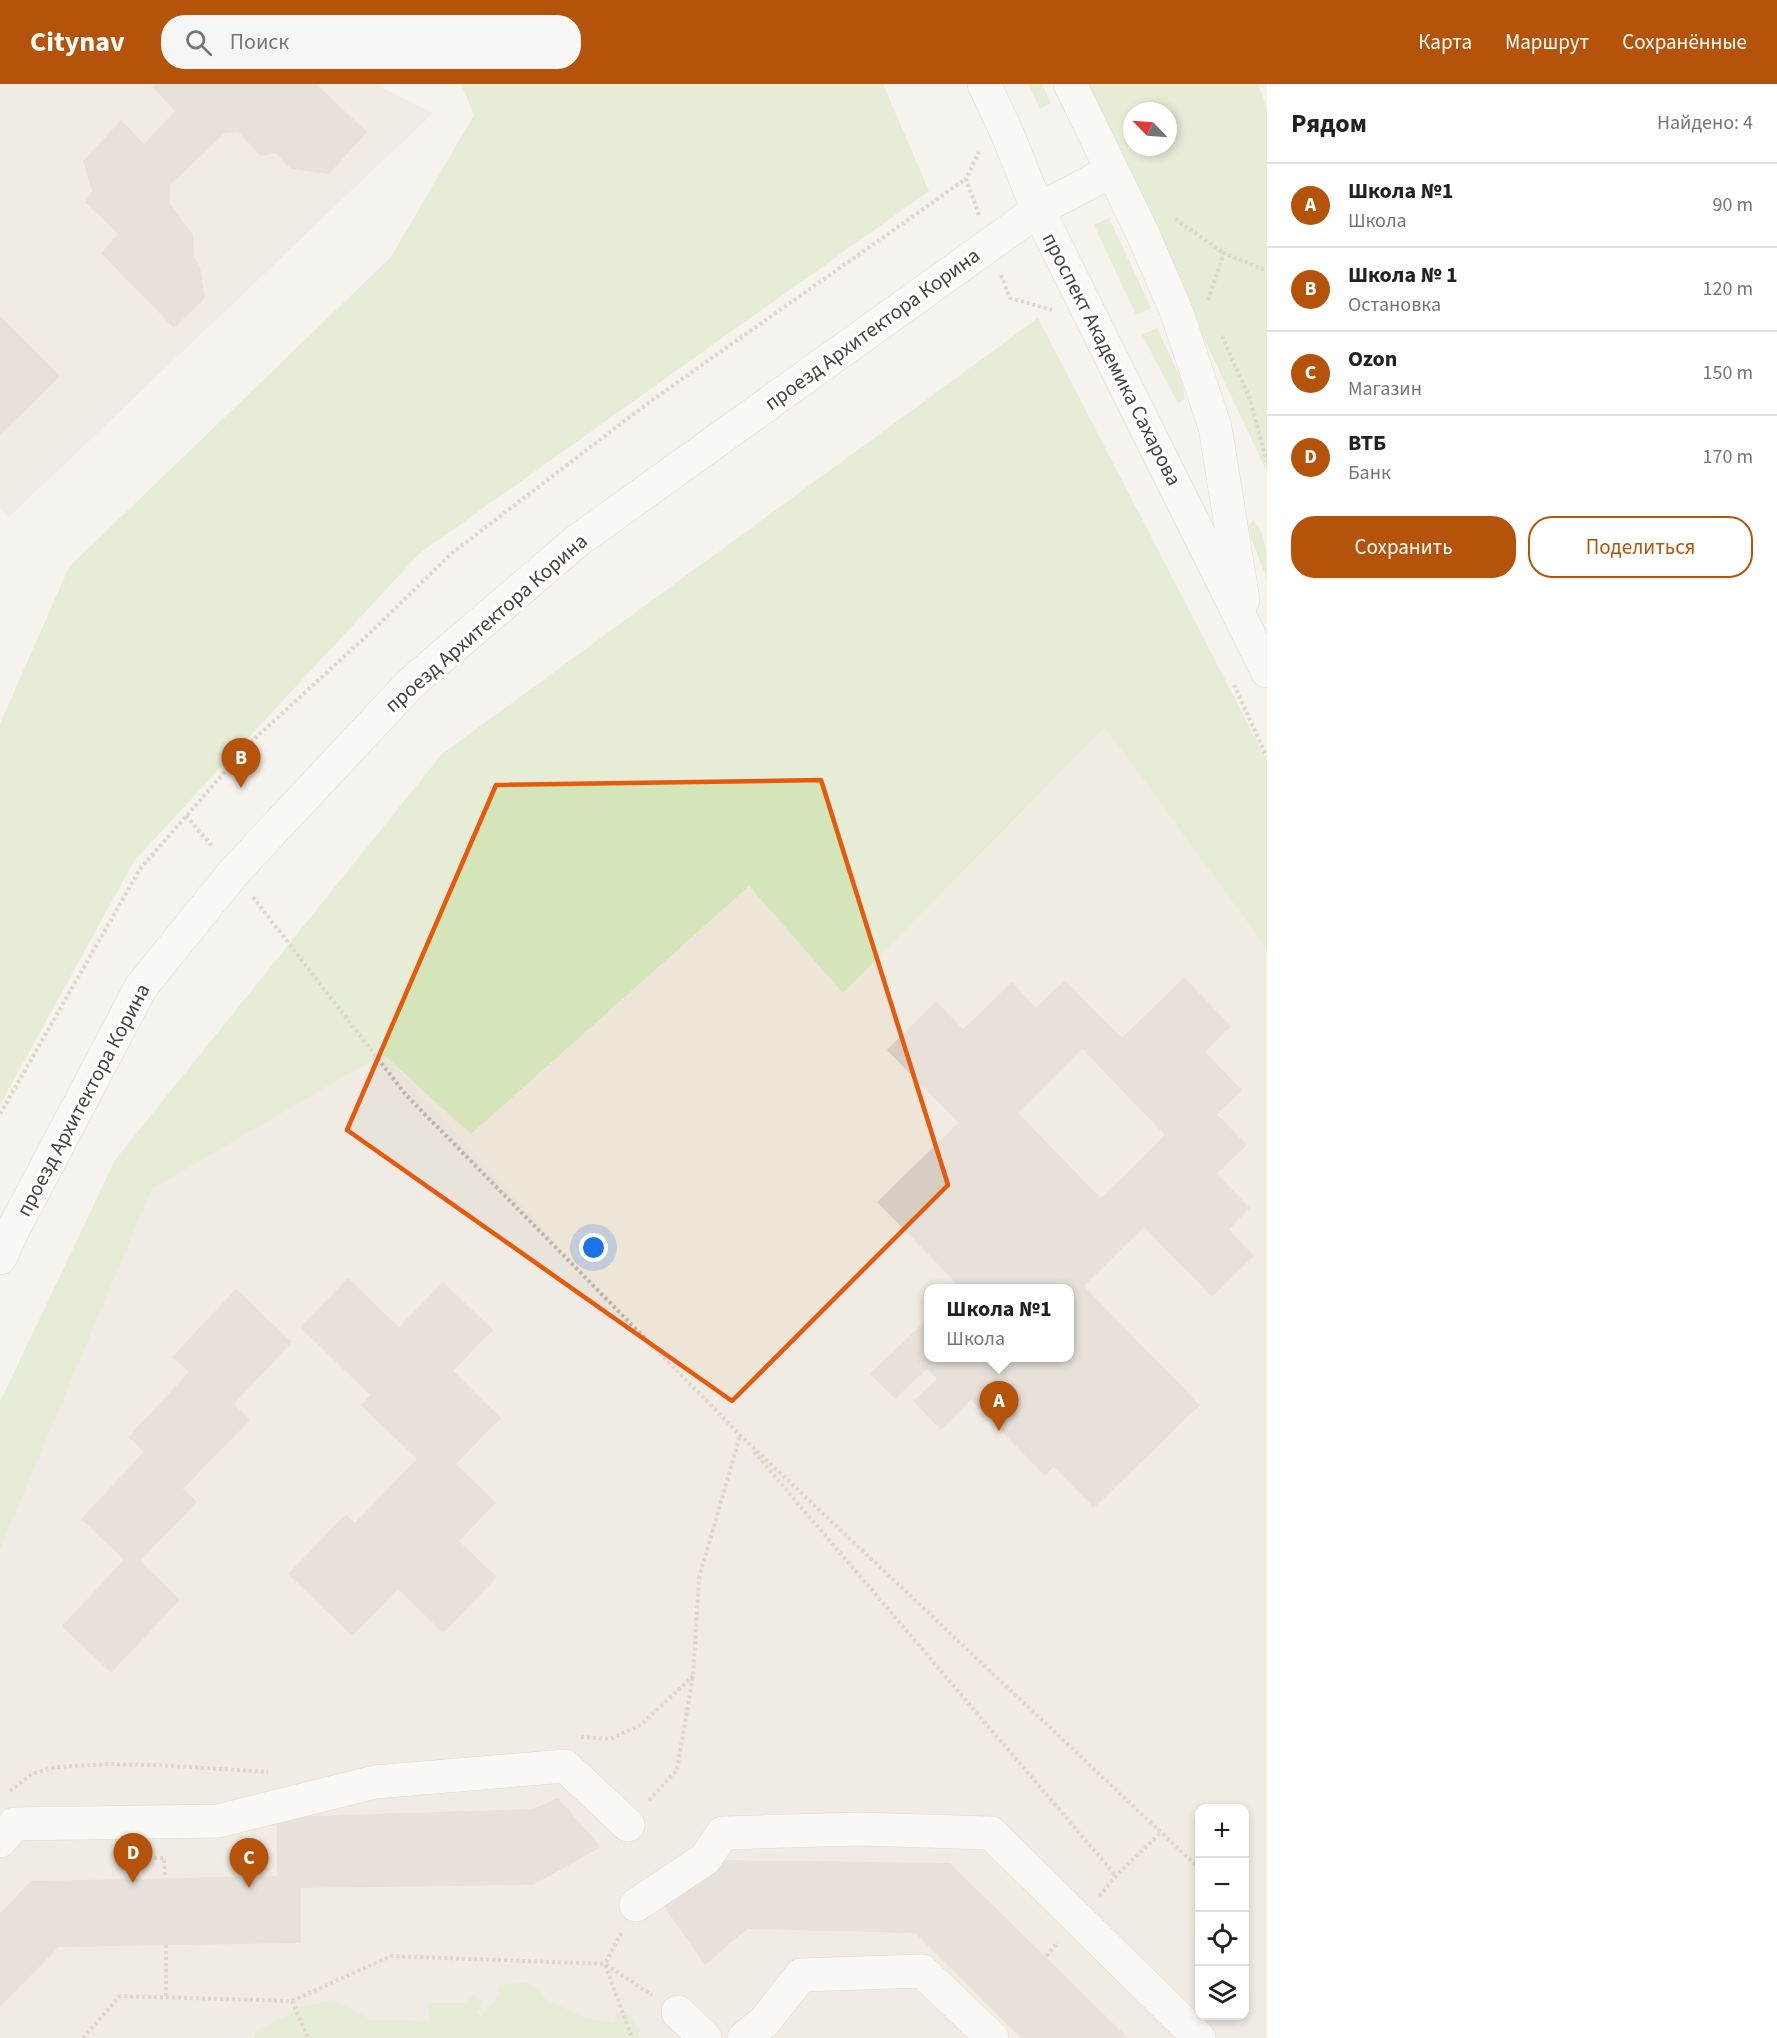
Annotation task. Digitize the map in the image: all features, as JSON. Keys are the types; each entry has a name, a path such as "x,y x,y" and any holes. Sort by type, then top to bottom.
{"street":[{"name":"проспект Академика Сахарова","path":"984,84 1007,133 1038,210 1267,671"},
{"name":"проспект Академика Сахарова","path":"1070,84 1142,232 1177,313 1215,427 1248,631"},
{"name":"проезд Архитектора Корина","path":"0,1258 141,987 234,872 411,683 577,541 1038,210 1111,171"},
{"path":"0,1841 14,1824 218,1821 375,1782 565,1766 628,1825"},
{"path":"636,1905 705,1859 723,1833 858,1828 991,1833 1198,2038"},
{"path":"744,2038 765,2021 801,1975 922,1971 992,2038"},
{"path":"678,2012 705,2038"}],"path":[{"path":"0,1114 140,869 251,742 372,631 452,553 648,403 966,179"},
{"path":"1175,219 1224,254 1267,270"},
{"path":"1207,304 1224,254"},
{"path":"1221,335 1250,399 1267,462"},
{"path":"186,816 234,872 406,1095 740,1435 1195,1864"},
{"path":"628,1825 676,1770 693,1676 699,1578 740,1435"},
{"path":"740,1435 1116,1876"},
{"path":"1046,1956 1116,1876 1161,1832"},
{"path":"108,1858 164,1858 165,1878"},
{"path":"166,1945 166,1997"},
{"path":"83,2038 120,1996 292,2001 391,1956 605,1964 632,2038"},
{"path":"292,2001 308,2038"}],"highlighted area":[{"path":"821,780 948,1185 732,1401 347,1130 496,785"}],"shaded area":[{"path":"0,84 375,84 433,113 9,517 0,510"},
{"path":"1085,409 1267,761 1267,2014 1249,1994 1249,1804 1195,1804 1195,1937 383,1054"},
{"path":"1267,953 1267,2038 0,2038 0,1550 152,1189 383,1054"}],"green space":[{"path":"461,84 883,84 929,191 420,553 134,861 0,1105 0,724 69,567 391,257 474,115"},
{"path":"1028,84 1042,84 1051,103 1040,109"},
{"path":"1084,84 1258,84 1267,108 1267,472"},
{"path":"1109,218 1151,308 1136,315 1094,225"},
{"path":"1038,318 1267,761 1267,953 1264,945 1105,727 843,993 749,886 471,1134 383,1054 152,1189 0,1550 0,1402 115,1160 442,754"},
{"path":"1157,328 1182,381 1185,399 1178,403 1142,335"},
{"path":"1253,520 1258,525 1264,539 1267,580 1252,541 1249,526"},
{"path":"524,1982 539,1988 545,1999 585,2018 615,2023 617,2012 627,2012 638,2027 640,2038 254,2038 256,2031 304,2006 333,2000 372,2020 429,2021 428,2003 464,2003 473,1994 482,2002 476,2012 481,2017 498,1997 499,1985"}],"building":[{"path":"156,84 316,84 367,132 329,174 291,169 275,153 261,156 238,132 225,133 170,185 170,204 193,235 194,257 200,267 205,298 174,328 101,253 118,234 85,202 92,191 83,161 121,120 144,144 175,111 153,88"},
{"path":"0,316 60,376 0,435"},
{"path":"1184,977 1231,1026 1205,1052 1242,1090 1217,1114 1247,1145 1217,1174 1250,1208 1229,1229 1254,1256 1212,1297 1144,1227 1084,1286 1200,1405 1094,1508 1054,1467 1045,1476 971,1400 941,1430 913,1401 937,1379 927,1369 895,1399 870,1374 924,1322 924,1362 1074,1362 1074,1284 957,1284 877,1202 958,1123 887,1050 936,1001 963,1029 1012,982 1036,1008 1065,980 1122,1038","holes":["1082,1049 1165,1135 1101,1198 1018,1113"]},
{"path":"348,1278 399,1327 443,1282 493,1330 453,1371 501,1418 456,1464 496,1503 459,1541 497,1577 443,1633 398,1589 352,1636 288,1574 346,1514 355,1523 417,1459 361,1405 370,1395 300,1327"},
{"path":"236,1289 292,1342 234,1404 250,1420 183,1489 197,1502 140,1561 180,1600 111,1673 62,1626 124,1560 81,1519 144,1452 128,1437 189,1372 172,1357"},
{"path":"558,1798 601,1847 533,1885 301,1888 301,1943 59,1947 0,2007 0,1913 31,1881 277,1876 277,1817 533,1809"},
{"path":"720,1860 950,1863 1128,2038 1021,2038 915,1933 747,1929 705,1965 662,1904"}],"place":[{"name":"Школа № 1","path":"241,788"},
{"name":"Школа №1","path":"999,1431"},
{"name":"ВТБ","path":"133,1883"},
{"name":"Ozon","path":"249,1888"}]}
